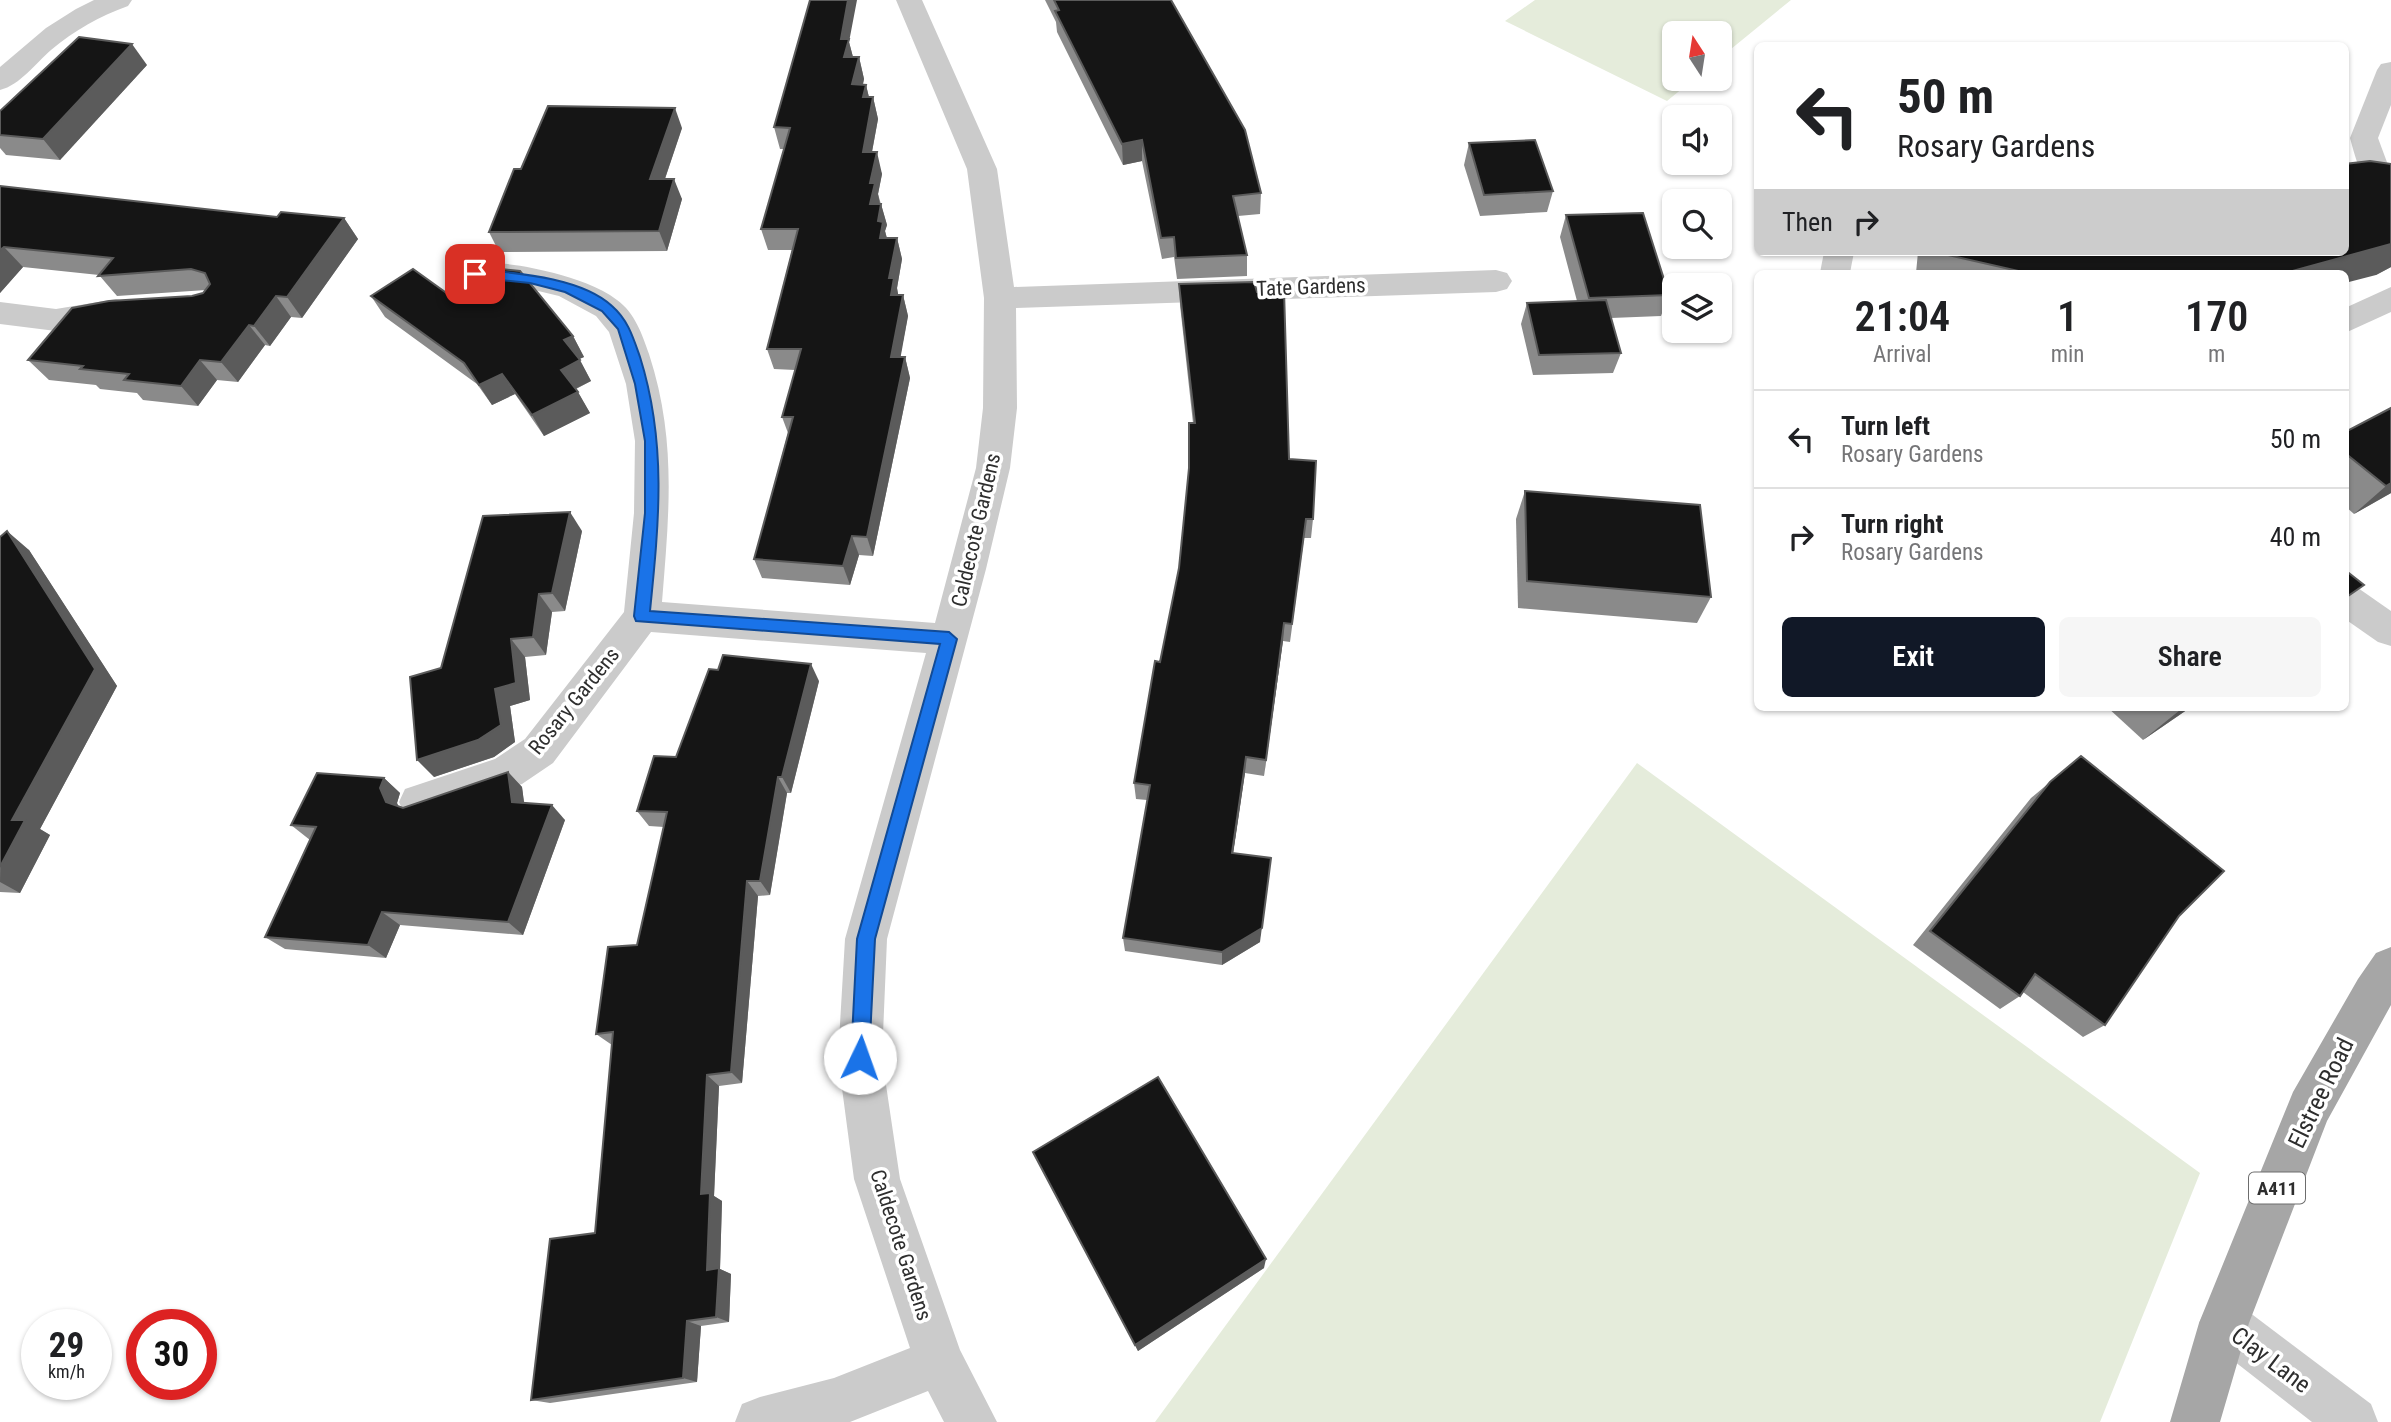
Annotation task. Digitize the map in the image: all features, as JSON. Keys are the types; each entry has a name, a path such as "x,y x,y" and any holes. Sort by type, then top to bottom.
{"main road":[{"name":"Elstree Road","path":"2195,1422 2224,1323 2309,1108 2372,994 2391,968"}],"street":[{"path":"0,82 58,29 79,16 119,0"},
{"name":"Caldecote Gardens","path":"909,0 982,169 1000,298 1000,408 993,468 866,939 860,1058 877,1179 939,1362 972,1422"},
{"path":"2391,70 2364,138 2375,174 2391,190"},
{"path":"475,274 530,278 569,288 607,308 624,328 642,384 652,441 652,513 642,616 949,639"},
{"name":"Tate Gardens","path":"1000,298 1496,281"},
{"path":"2349,320 2391,298"},
{"path":"0,313 56,320 140,307"},
{"path":"2349,602 2391,631"},
{"name":"Rosary Gardens","path":"419,802 508,772 539,751 642,616"},
{"name":"Clay Lane","path":"2224,1323 2353,1422"},
{"path":"760,1422 835,1402 939,1362"}],"green space":[{"path":"1535,0 1791,0 1732,48 1732,21 1662,21 1662,91 1679,91 1667,101 1505,21"},
{"path":"1637,763 2200,1173 2100,1422 1155,1422"}],"building":[{"path":"810,0 848,0 841,39 849,39 844,57 859,57 852,84 866,85 863,97 873,97 863,152 877,152 870,183 875,183 870,204 881,204 878,221 883,222 880,238 897,238 889,278 894,278 891,295 903,295 891,357 905,357 867,537 852,536 843,566 754,559 793,417 782,417 801,349 767,349 798,229 761,229 790,128 774,127"},
{"path":"1054,0 1171,0 1245,130 1261,193 1233,196 1247,255 1176,258 1174,237 1161,238 1142,140 1122,144 1055,11 1059,10"},
{"path":"79,37 132,44 43,139 0,135 0,111"},
{"path":"548,106 675,108 650,179 674,179 659,231 489,232 514,169 521,169"},
{"path":"1535,140 1553,191 1484,195 1469,143"},
{"path":"2370,161 2391,164 2391,244 2349,255 2349,164"},
{"path":"0,186 277,217 281,212 344,218 287,297 276,296 254,326 249,325 221,362 200,360 181,386 124,380 129,374 28,360 72,308 109,301 192,296 203,293 210,284 205,273 191,269 98,276 113,258 4,247 0,250"},
{"path":"1643,213 1662,273 1662,295 1589,298 1566,215"},
{"path":"1953,256 2347,256 2296,270 2014,270"},
{"path":"474,266 520,271 573,336 564,340 580,360 561,370 578,392 532,415 502,374 479,385 464,363 371,296 413,269 459,302"},
{"path":"1254,282 1257,292 1284,290 1289,459 1316,461 1313,519 1306,519 1292,624 1284,623 1266,760 1246,757 1232,853 1271,858 1262,928 1222,952 1123,938 1150,785 1134,783 1155,661 1160,662 1179,568 1189,468 1189,423 1195,423 1179,284"},
{"path":"1606,300 1621,353 1539,355 1527,303"},
{"path":"2391,408 2391,483 2386,486 2349,456 2349,430"},
{"path":"1525,491 1700,505 1711,597 1527,581"},
{"path":"570,512 552,593 539,594 533,637 511,639 516,683 495,689 501,725 478,740 417,760 410,677 441,668 483,516"},
{"path":"7,531 95,669 12,820 25,820 0,867 0,537"},
{"path":"2349,573 2364,585 2349,595"},
{"path":"723,655 811,664 782,777 778,777 760,881 747,881 731,1072 707,1075 701,1194 710,1193 707,1270 719,1268 716,1317 687,1321 683,1378 531,1400 550,1239 595,1233 613,1032 596,1034 608,947 637,945 667,812 637,811 654,756 676,757 709,669 718,670"},
{"path":"2081,756 2224,871 2179,916 2105,1025 2035,974 2020,996 1930,931 2050,782"},
{"path":"508,772 512,802 552,805 508,922 382,912 368,945 265,937 316,827 291,825 317,773 384,778 380,788 386,802 403,808"},
{"path":"1158,1077 1266,1259 1135,1345 1033,1152"}],"route":[{"path":"475,274 530,278 569,288 607,308 624,328 642,384 652,441 652,513 642,616 949,639 866,939 860,1058"}]}
